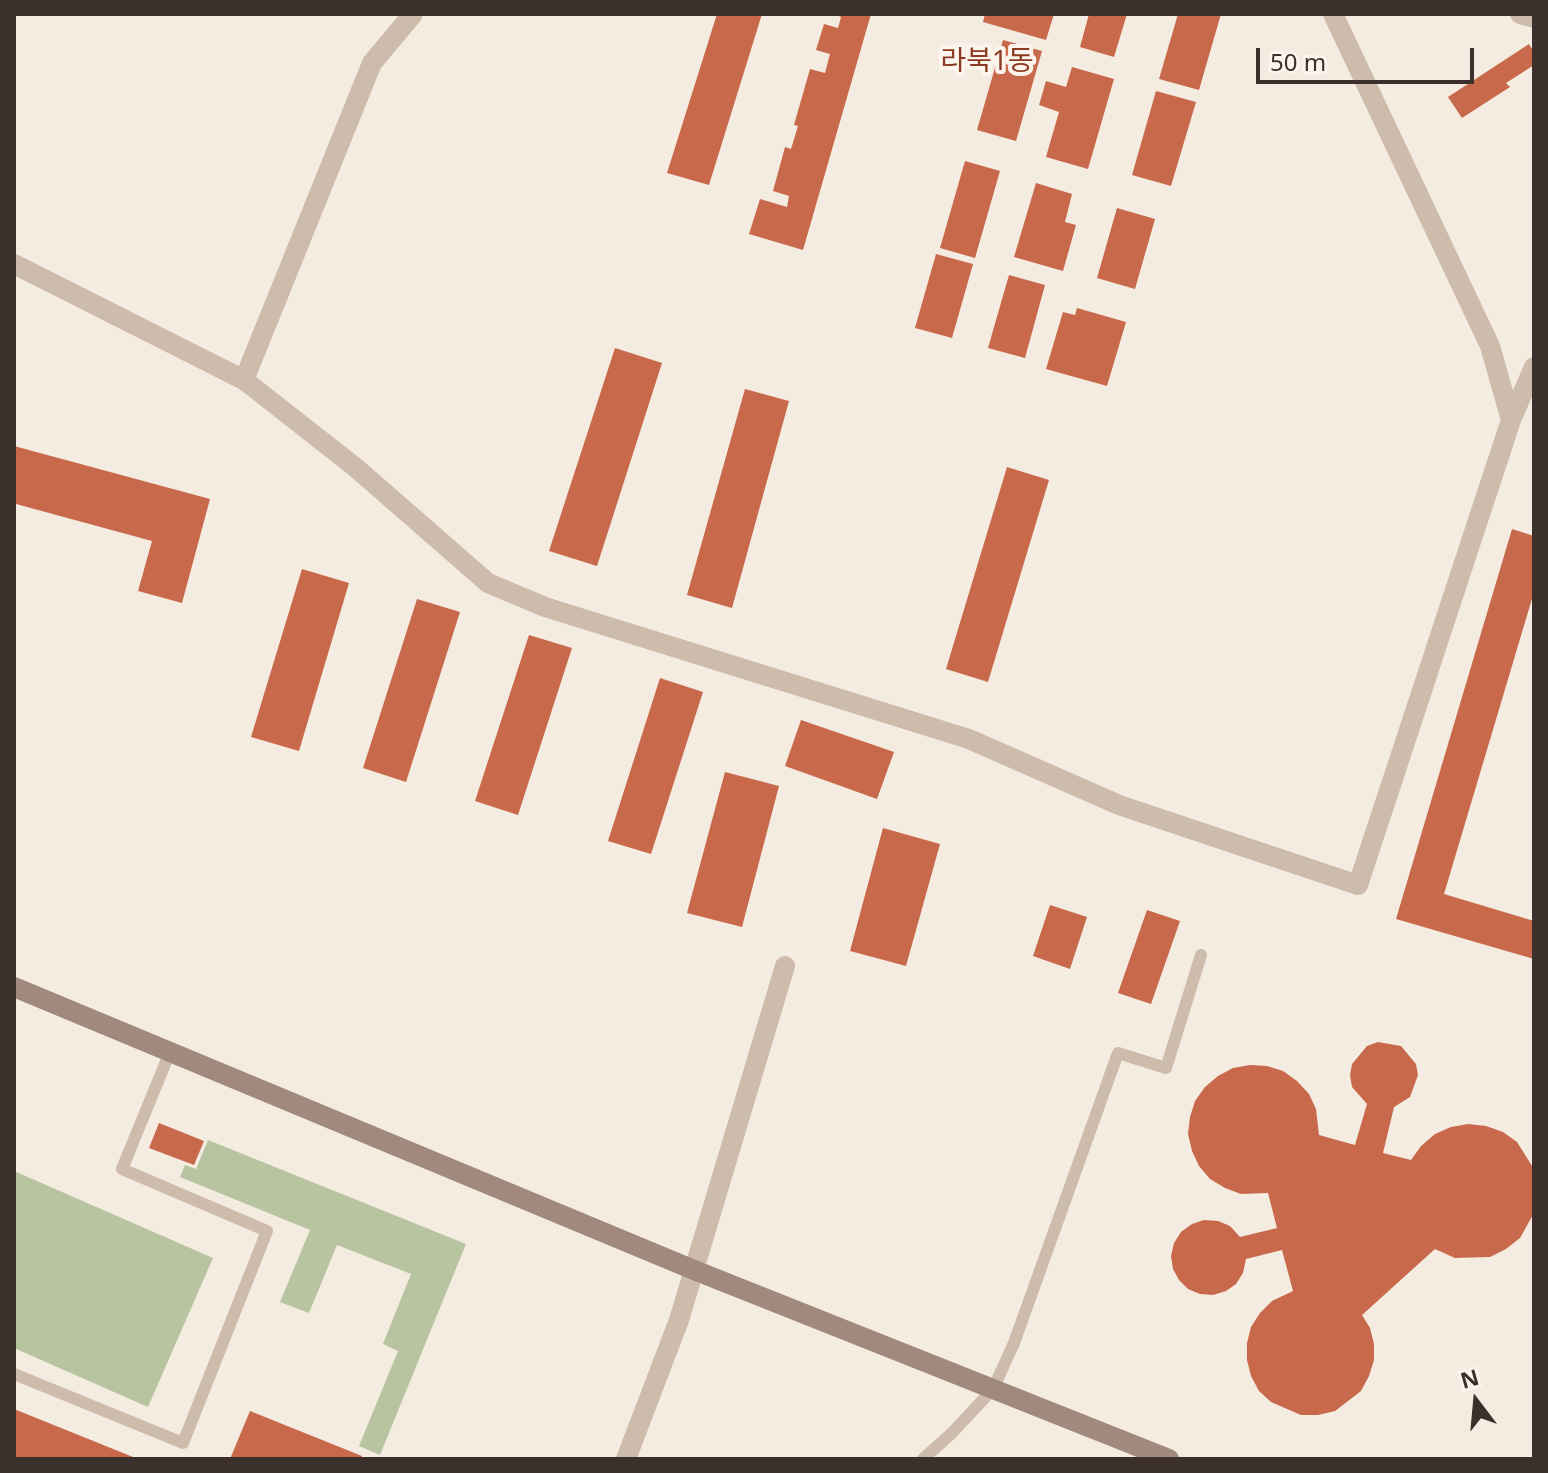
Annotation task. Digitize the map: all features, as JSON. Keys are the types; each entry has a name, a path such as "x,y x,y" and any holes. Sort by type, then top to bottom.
{"street":[{"path":"244,380 372,63 413,14"},
{"path":"1333,14 1490,346 1511,420"},
{"path":"1520,14 1534,18"},
{"path":"14,264 244,380 355,467 488,583 545,607 969,739 1119,805 1358,885 1511,420 1534,367"},
{"path":"626,1459 679,1320 785,966"},
{"path":"14,987 694,1270 1169,1459"}],"lane":[{"path":"923,1459 993,1389 1014,1343 1118,1053 1166,1068 1201,955"},
{"path":"14,1374 183,1443 267,1231 122,1169 170,1052"}],"green space":[{"path":"208,1140 466,1244 380,1455 359,1446 398,1351 383,1344 411,1274 337,1245 309,1313 280,1302 310,1230 180,1177 185,1165 196,1169"},
{"path":"14,1171 213,1258 148,1407 14,1348"}],"building":[{"path":"717,14 762,14 709,185 667,173"},
{"path":"835,14 871,14 803,250 749,234 760,199 787,207 789,196 773,191 785,147 791,149 798,126 794,125 810,69 825,73 830,54 816,50 824,24 838,28 841,17"},
{"path":"985,14 1054,14 1046,40 983,22"},
{"path":"1089,14 1127,14 1114,57 1080,47"},
{"path":"1178,14 1221,14 1199,90 1159,79"},
{"path":"1003,40 1042,51 1016,141 977,130"},
{"path":"1529,44 1534,52 1534,65 1506,83 1510,87 1462,118 1448,97"},
{"path":"1072,67 1114,79 1088,169 1046,157 1059,112 1039,105 1046,81 1066,87"},
{"path":"1156,91 1196,102 1171,186 1132,175"},
{"path":"965,161 1000,171 975,258 940,248"},
{"path":"1036,183 1072,194 1065,222 1076,225 1063,271 1014,257"},
{"path":"1117,208 1155,219 1135,289 1097,278"},
{"path":"936,254 973,264 952,338 915,328"},
{"path":"1009,275 1045,285 1025,358 988,348"},
{"path":"1077,308 1126,322 1107,386 1046,369 1063,312 1075,315"},
{"path":"615,348 662,363 597,566 549,551"},
{"path":"745,389 789,401 732,608 687,595"},
{"path":"14,446 210,499 182,603 138,591 152,541 16,504 14,509"},
{"path":"1007,467 1049,480 988,682 946,669"},
{"path":"1512,529 1534,536 1534,592 1444,894 1534,921 1534,959 1396,919"},
{"path":"302,569 349,583 299,751 251,737"},
{"path":"417,599 460,612 406,782 363,768"},
{"path":"529,635 572,648 518,815 475,801"},
{"path":"660,678 703,692 651,854 608,841"},
{"path":"801,720 894,752 877,799 785,766"},
{"path":"725,772 779,786 742,927 687,913"},
{"path":"883,828 940,844 906,966 850,951"},
{"path":"1050,905 1087,917 1070,969 1033,956"},
{"path":"1147,910 1180,921 1151,1004 1118,993"},
{"path":"1378,1042 1401,1046 1416,1064 1418,1075 1410,1097 1394,1107 1383,1153 1411,1160 1435,1134 1468,1124 1503,1132 1517,1142 1534,1169 1534,1213 1520,1238 1490,1257 1455,1258 1435,1249 1362,1315 1370,1328 1374,1360 1361,1391 1335,1411 1301,1415 1271,1402 1259,1391 1247,1360 1251,1327 1260,1313 1272,1301 1293,1291 1282,1250 1246,1259 1243,1273 1236,1284 1213,1295 1188,1289 1173,1269 1171,1256 1174,1243 1181,1232 1192,1224 1204,1220 1218,1221 1230,1226 1240,1237 1277,1228 1268,1193 1241,1194 1225,1188 1210,1179 1199,1166 1188,1134 1190,1117 1195,1101 1218,1076 1233,1068 1267,1066 1283,1071 1309,1094 1316,1109 1319,1135 1355,1145 1367,1104 1352,1087 1352,1064 1367,1046"},
{"path":"159,1123 204,1141 194,1165 149,1148"},
{"path":"14,1409 138,1459 14,1459"},
{"path":"250,1411 362,1456 361,1459 230,1459"}],"district":[{"name":"라북1동","path":"987,62"}]}
